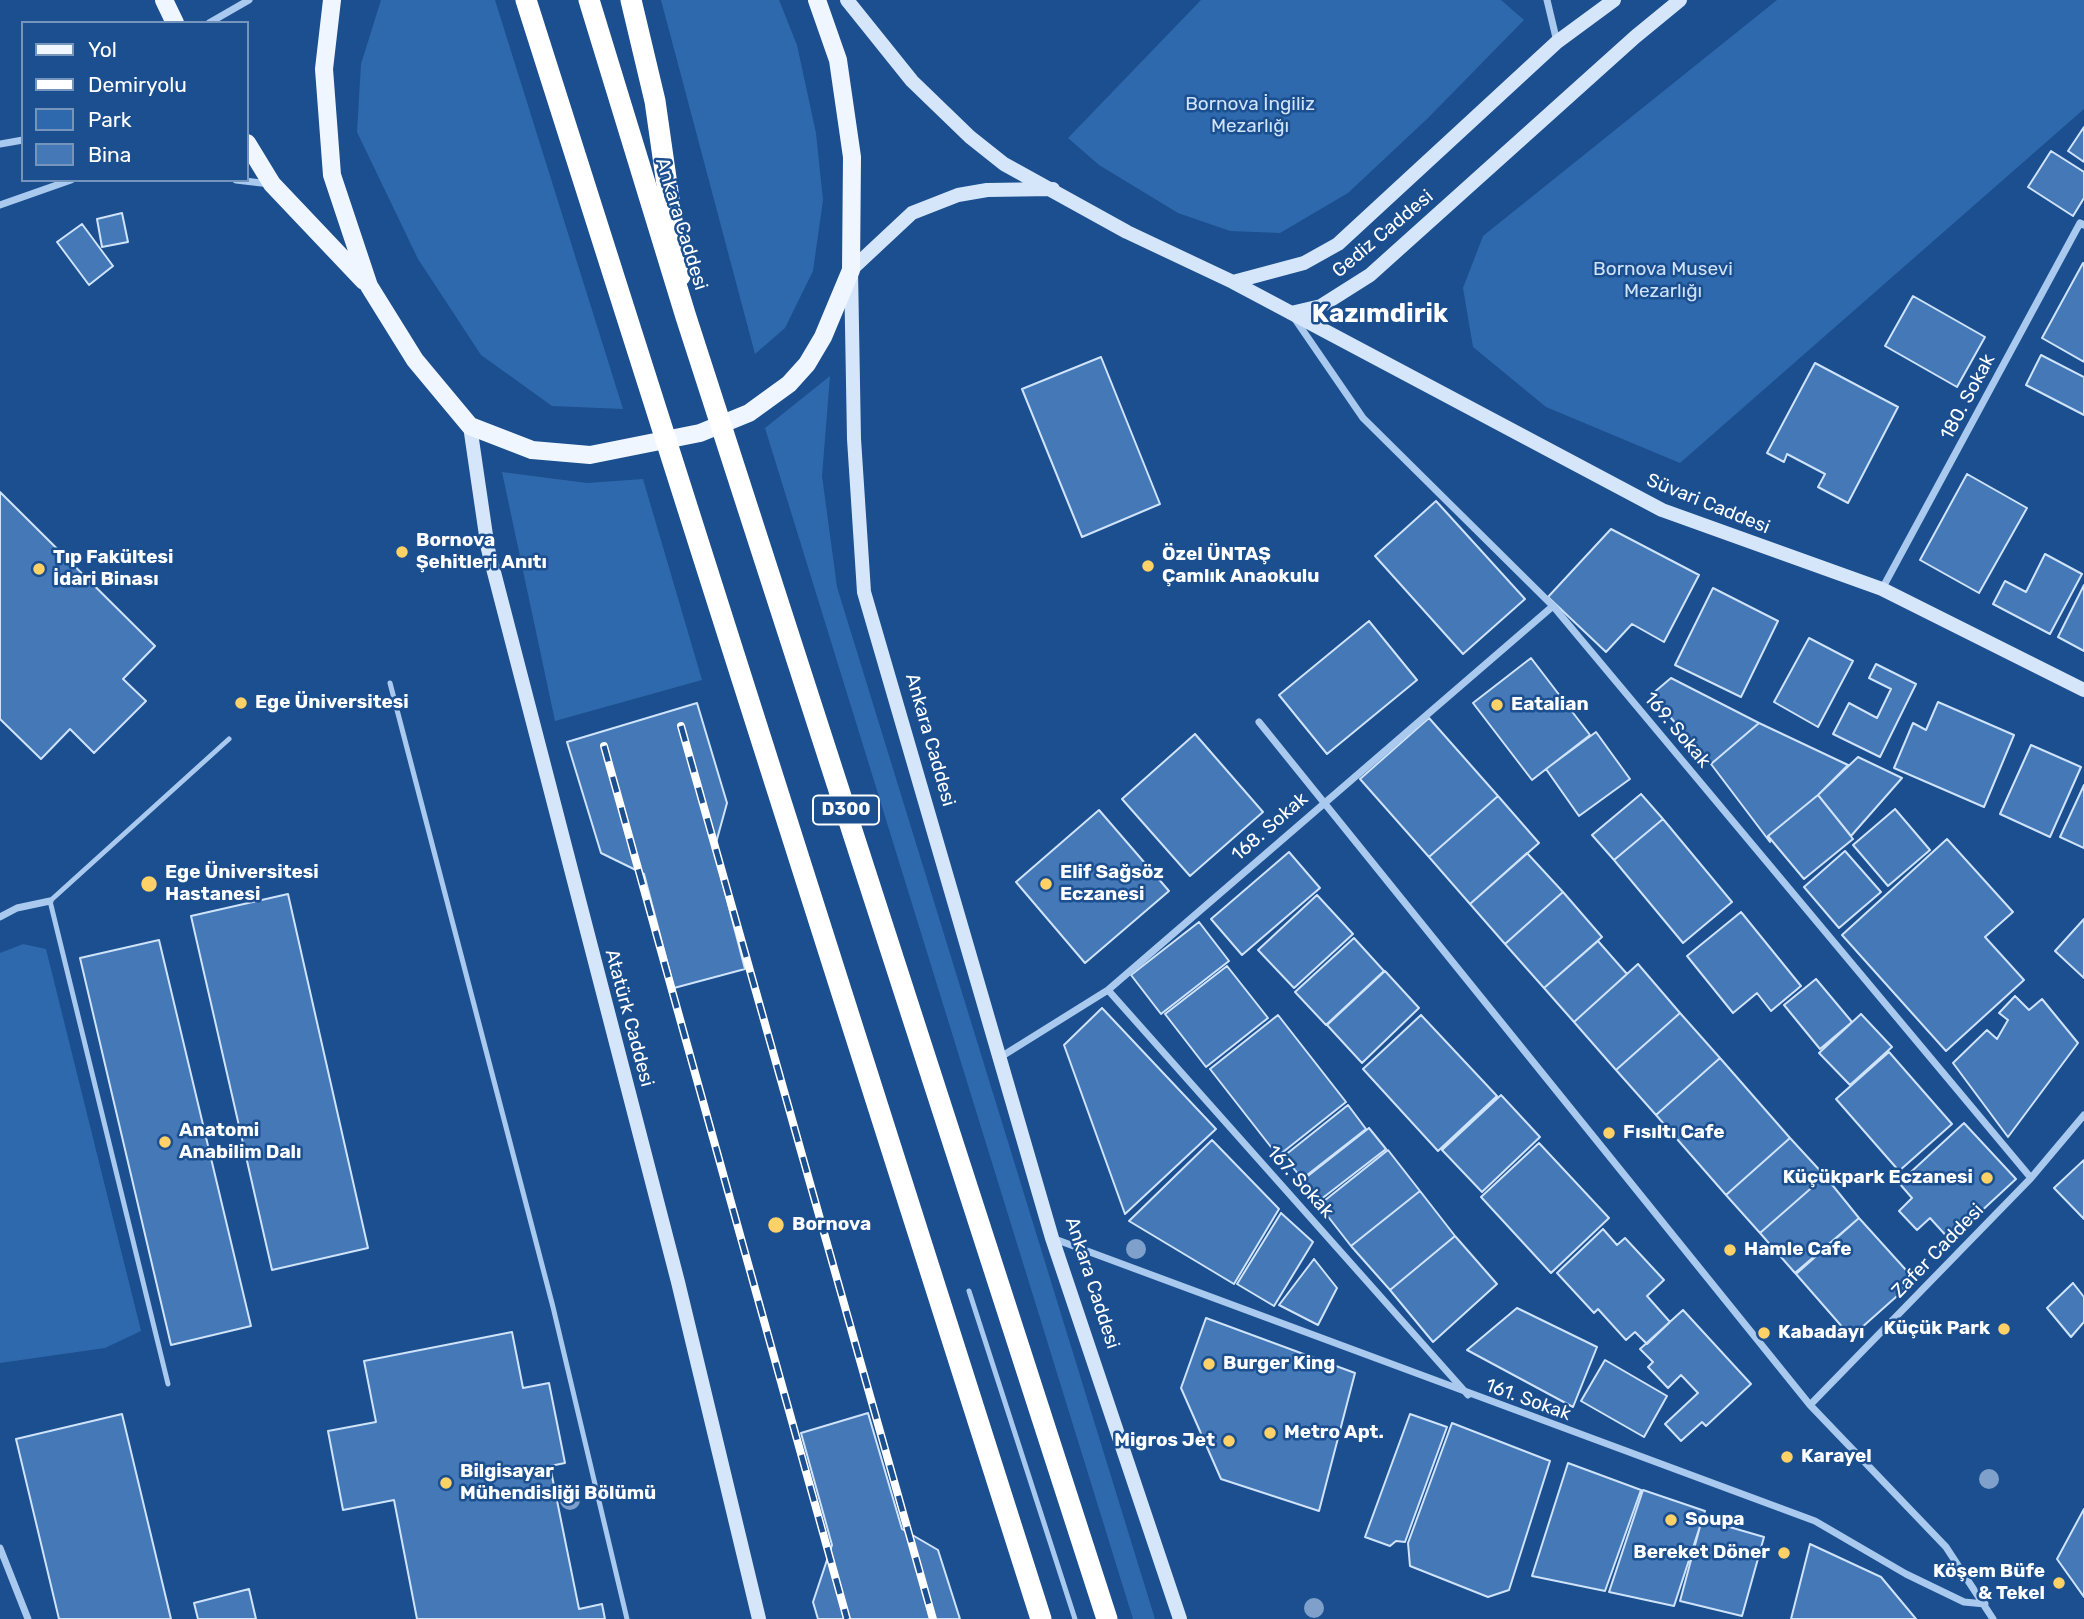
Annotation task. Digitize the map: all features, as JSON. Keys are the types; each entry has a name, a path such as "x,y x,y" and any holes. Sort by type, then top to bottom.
{"highway":[{"name":"D300","path":"526,0 1041,1619"},
{"name":"Ankara Caddesi","path":"589,0 686,317 1107,1619"},
{"path":"631,0 655,101 686,317"}],"main road":[{"path":"164,0 174,21"},
{"path":"332,0 324,69 332,175 369,286"},
{"path":"817,0 838,60 852,157 852,270"},
{"path":"846,0 912,81 1004,164 1127,232 1233,282 1291,313"},
{"name":"Gediz Caddesi","path":"1233,282 1304,263 1338,244 1557,42 1614,0"},
{"name":"Gediz Caddesi","path":"1291,313 1321,306 1370,275 1635,37 1680,0"},
{"path":"248,145 272,184 369,286 415,360 470,426 532,450 590,454 700,433 749,412 789,384 807,364 823,337 852,270 912,213 958,195 987,190 1053,189"},
{"name":"Ankara Caddesi","path":"852,270 854,439 864,592 1052,1238 1180,1619"},
{"name":"Süvari Caddesi","path":"1291,313 1662,510 1882,589 2084,690"},
{"name":"Atatürk Caddesi","path":"470,426 488,549 678,1282 759,1619"}],"street":[{"path":"212,21 249,0"},
{"path":"1547,0 1557,42"},
{"path":"0,144 21,140"},
{"path":"248,181 272,184"},
{"path":"0,205 65,182"},
{"name":"180. Sokak","path":"1882,589 2080,223 2084,225"},
{"name":"169. Sokak","path":"1291,313 1363,418 1553,606 2031,1178"},
{"name":"168. Sokak","path":"999,1059 1108,990 1553,606"},
{"path":"1259,722 1810,1405 1947,1547 1993,1619"},
{"path":"0,917 17,908 50,901"},
{"name":"167. Sokak","path":"1108,990 1469,1395"},
{"name":"Zafer Caddesi","path":"1810,1405 2031,1178 2084,1115"},
{"name":"161. Sokak","path":"1052,1238 1469,1395 1815,1521 1906,1574 1964,1602 1985,1604"},
{"path":"0,1548 28,1619"}],"lane":[{"path":"390,683 553,1307 627,1619"},
{"path":"168,1384 50,901 229,739"},
{"path":"969,1291 1075,1619"}],"green space":[{"path":"381,0 495,0 623,409 552,406 481,355 418,259 357,132 361,64"},
{"path":"661,0 779,0 797,45 816,133 823,200 813,271 785,328 755,354"},
{"name":"Bornova İngiliz Mezarlığı","path":"1201,0 1501,0 1524,20 1428,118 1348,193 1280,233 1230,231 1178,213 1099,165 1068,138"},
{"name":"Bornova Musevi Mezarlığı","path":"1777,0 2084,0 2084,109 1680,463 1546,407 1473,347 1463,288 1483,236"},
{"path":"830,376 822,476 837,587 1155,1619 1133,1619 765,428"},
{"path":"502,472 587,483 643,479 702,680 555,721"},
{"path":"23,944 46,949 141,1331 105,1348 0,1363 0,953"}],"building":[{"path":"2084,127 2084,162 2068,151"},
{"path":"2051,151 2084,172 2084,198 2073,216 2028,187"},
{"path":"122,213 128,242 102,247 97,219"},
{"path":"82,224 113,266 89,285 57,242"},
{"path":"2084,263 2084,362 2042,338"},
{"path":"1913,296 1985,337 1957,387 1885,346"},
{"path":"2041,355 2084,377 2084,415 2026,385"},
{"path":"1101,357 1160,504 1082,537 1022,389"},
{"path":"1815,363 1898,407 1848,503 1818,487 1825,474 1787,454 1784,462 1767,453"},
{"path":"1967,474 2027,508 1979,593 1920,560"},
{"name":"Tıp Fakültesi İdari Binası","path":"0,492 155,646 123,679 146,701 94,753 70,729 41,759 0,719"},
{"path":"1436,501 1525,599 1463,654 1375,556"},
{"path":"1611,529 1699,575 1664,642 1632,624 1606,652 1548,597"},
{"path":"2045,554 2082,574 2050,634 1993,604 2005,581 2026,592"},
{"path":"2084,585 2084,651 2058,637"},
{"path":"1713,588 1778,621 1741,697 1675,665"},
{"path":"1369,621 1417,680 1327,754 1279,695"},
{"path":"1809,638 1853,661 1818,727 1774,702"},
{"path":"1531,658 1590,735 1532,780 1473,703"},
{"path":"1876,664 1916,684 1880,757 1833,734 1849,703 1877,718 1891,689 1869,678"},
{"path":"1671,678 1759,723 1711,764 1651,695"},
{"path":"1938,702 2014,735 1984,807 1894,768 1913,723 1926,730"},
{"path":"697,703 727,803 714,850 745,969 674,988 644,874 601,853 567,742"},
{"path":"1429,718 1498,796 1429,857 1360,779"},
{"path":"1759,723 1848,765 1818,795 1768,836 1770,842 1711,764"},
{"path":"1596,732 1630,779 1579,816 1546,769"},
{"path":"1195,734 1263,812 1190,876 1122,799"},
{"path":"2031,745 2081,767 2050,837 2000,814"},
{"path":"1858,757 1902,778 1851,836 1818,795"},
{"path":"2084,785 2084,848 2060,837"},
{"path":"1641,794 1663,819 1614,860 1592,835"},
{"path":"1818,795 1853,839 1804,879 1768,836"},
{"path":"1498,796 1539,843 1470,904 1429,857"},
{"path":"1895,809 1930,850 1888,886 1853,845"},
{"path":"1099,810 1169,891 1085,963 1016,882"},
{"path":"1663,819 1732,902 1683,943 1614,860"},
{"path":"1947,839 2013,912 1985,937 2024,980 1946,1051 1842,935"},
{"path":"1845,851 1881,892 1839,928 1804,887"},
{"path":"1289,852 1320,888 1242,955 1211,919"},
{"path":"1527,853 1563,892 1505,944 1470,904"},
{"path":"1563,892 1602,937 1544,988 1505,944"},
{"path":"288,894 368,1248 272,1270 191,916"},
{"path":"1317,895 1353,934 1294,988 1258,950"},
{"path":"1741,912 1801,986 1771,1011 1757,993 1733,1013 1687,956"},
{"path":"2084,919 2084,978 2055,951"},
{"path":"1199,922 1229,961 1161,1014 1131,975"},
{"path":"1354,938 1384,971 1326,1025 1295,992"},
{"name":"Anatomi Anabilim Dalı","path":"159,940 251,1326 171,1345 80,958"},
{"path":"1598,941 1627,974 1574,1022 1544,988"},
{"path":"1638,964 1680,1013 1616,1070 1574,1022"},
{"path":"1227,966 1268,1018 1206,1067 1165,1014"},
{"path":"1385,971 1419,1008 1362,1063 1327,1025"},
{"path":"1816,979 1852,1022 1820,1049 1784,1005"},
{"path":"2015,996 2029,1010 2042,999 2078,1043 2008,1137 1953,1063 1987,1030 1997,1039 2008,1020 1999,1013"},
{"path":"1102,1008 1216,1129 1125,1214 1064,1045"},
{"path":"1680,1013 1720,1058 1656,1115 1616,1070"},
{"path":"1861,1014 1892,1047 1850,1085 1819,1053"},
{"path":"1278,1015 1346,1102 1278,1156 1210,1069"},
{"path":"1421,1015 1497,1096 1438,1151 1363,1069"},
{"path":"1889,1052 1952,1124 1899,1171 1836,1099"},
{"path":"1720,1058 1790,1138 1726,1195 1656,1115"},
{"path":"1501,1095 1540,1137 1482,1192 1442,1150"},
{"path":"1348,1105 1366,1129 1302,1179 1284,1156"},
{"path":"1964,1123 2016,1179 1950,1240 1930,1218 1917,1230 1899,1211 1912,1198 1899,1183"},
{"path":"1369,1128 1386,1149 1320,1200 1304,1179"},
{"path":"1790,1138 1825,1176 1760,1233 1726,1195"},
{"path":"1212,1140 1279,1209 1234,1284 1129,1221"},
{"path":"1539,1143 1609,1218 1551,1273 1481,1197"},
{"path":"1388,1150 1420,1191 1351,1246 1319,1205"},
{"path":"2084,1160 2084,1219 2054,1188"},
{"path":"1825,1176 1859,1218 1795,1273 1760,1233"},
{"path":"1420,1191 1455,1236 1390,1290 1351,1246"},
{"path":"1281,1213 1313,1242 1274,1306 1237,1284"},
{"path":"1859,1218 1915,1280 1851,1337 1796,1274"},
{"path":"1603,1229 1617,1245 1625,1238 1664,1280 1647,1296 1670,1322 1647,1344 1635,1332 1626,1340 1598,1309 1594,1313 1557,1273"},
{"path":"1455,1236 1497,1284 1433,1342 1390,1290"},
{"path":"1314,1259 1337,1288 1318,1325 1279,1305"},
{"path":"2073,1283 2084,1297 2084,1322 2071,1337 2047,1308"},
{"path":"1517,1308 1597,1347 1573,1407 1467,1350"},
{"path":"1683,1310 1751,1384 1706,1426 1702,1422 1681,1441 1665,1424 1698,1393 1681,1375 1668,1388 1648,1367 1653,1362 1640,1349"},
{"name":"Metro Apt.","path":"1206,1318 1355,1373 1319,1511 1221,1479 1181,1388"},
{"name":"Bilgisayar Mühendisliği Bölümü","path":"512,1332 523,1388 549,1383 565,1463 550,1466 579,1609 602,1604 605,1619 417,1619 394,1500 343,1510 328,1431 376,1422 364,1361"},
{"path":"1605,1360 1667,1396 1644,1437 1581,1401"},
{"path":"868,1413 902,1529 938,1550 960,1619 818,1619 813,1602 832,1545 801,1433"},
{"path":"122,1414 171,1619 59,1619 16,1439"},
{"path":"1410,1414 1447,1427 1405,1542 1396,1541 1390,1546 1365,1537"},
{"path":"1452,1423 1550,1461 1509,1590 1488,1597 1410,1566 1408,1543"},
{"path":"1568,1463 1641,1490 1605,1591 1532,1576"},
{"path":"1643,1490 1705,1511 1674,1606 1609,1592"},
{"path":"2084,1509 2084,1597 2057,1559"},
{"path":"1702,1519 1764,1537 1742,1616 1680,1601"},
{"path":"1810,1544 1881,1577 1916,1619 1791,1619"},
{"path":"249,1589 256,1619 198,1619 194,1603"}],"railway":[{"path":"681,726 933,1619"},
{"path":"604,746 847,1619"}],"place":[{"name":"Bornova Şehitleri Anıtı","path":"402,552"},
{"name":"Özel ÜNTAŞ Çamlık Anaokulu","path":"1148,566"},
{"name":"Tıp Fakültesi İdari Binası","path":"39,569"},
{"name":"Ege Üniversitesi","path":"241,703"},
{"name":"Eatalian","path":"1497,705"},
{"name":"Ege Üniversitesi Hastanesi","path":"149,884"},
{"name":"Elif Sağsöz Eczanesi","path":"1046,884"},
{"name":"Fısıltı Cafe","path":"1609,1133"},
{"name":"Anatomi Anabilim Dalı","path":"165,1142"},
{"name":"Küçükpark Eczanesi","path":"1987,1178"},
{"name":"Bornova","path":"776,1225"},
{"name":"Hamle Cafe","path":"1730,1250"},
{"name":"Küçük Park","path":"2004,1329"},
{"name":"Kabadayı","path":"1764,1333"},
{"name":"Burger King","path":"1209,1364"},
{"name":"Metro Apt.","path":"1270,1433"},
{"name":"Migros Jet","path":"1229,1441"},
{"name":"Karayel","path":"1787,1457"},
{"name":"Bilgisayar Mühendisliği Bölümü","path":"446,1483"},
{"name":"Soupa","path":"1671,1520"},
{"name":"Bereket Döner","path":"1784,1553"},
{"name":"Köşem Büfe & Tekel","path":"2059,1583"}],"district":[{"name":"Kazımdirik","path":"1380,314"}]}
